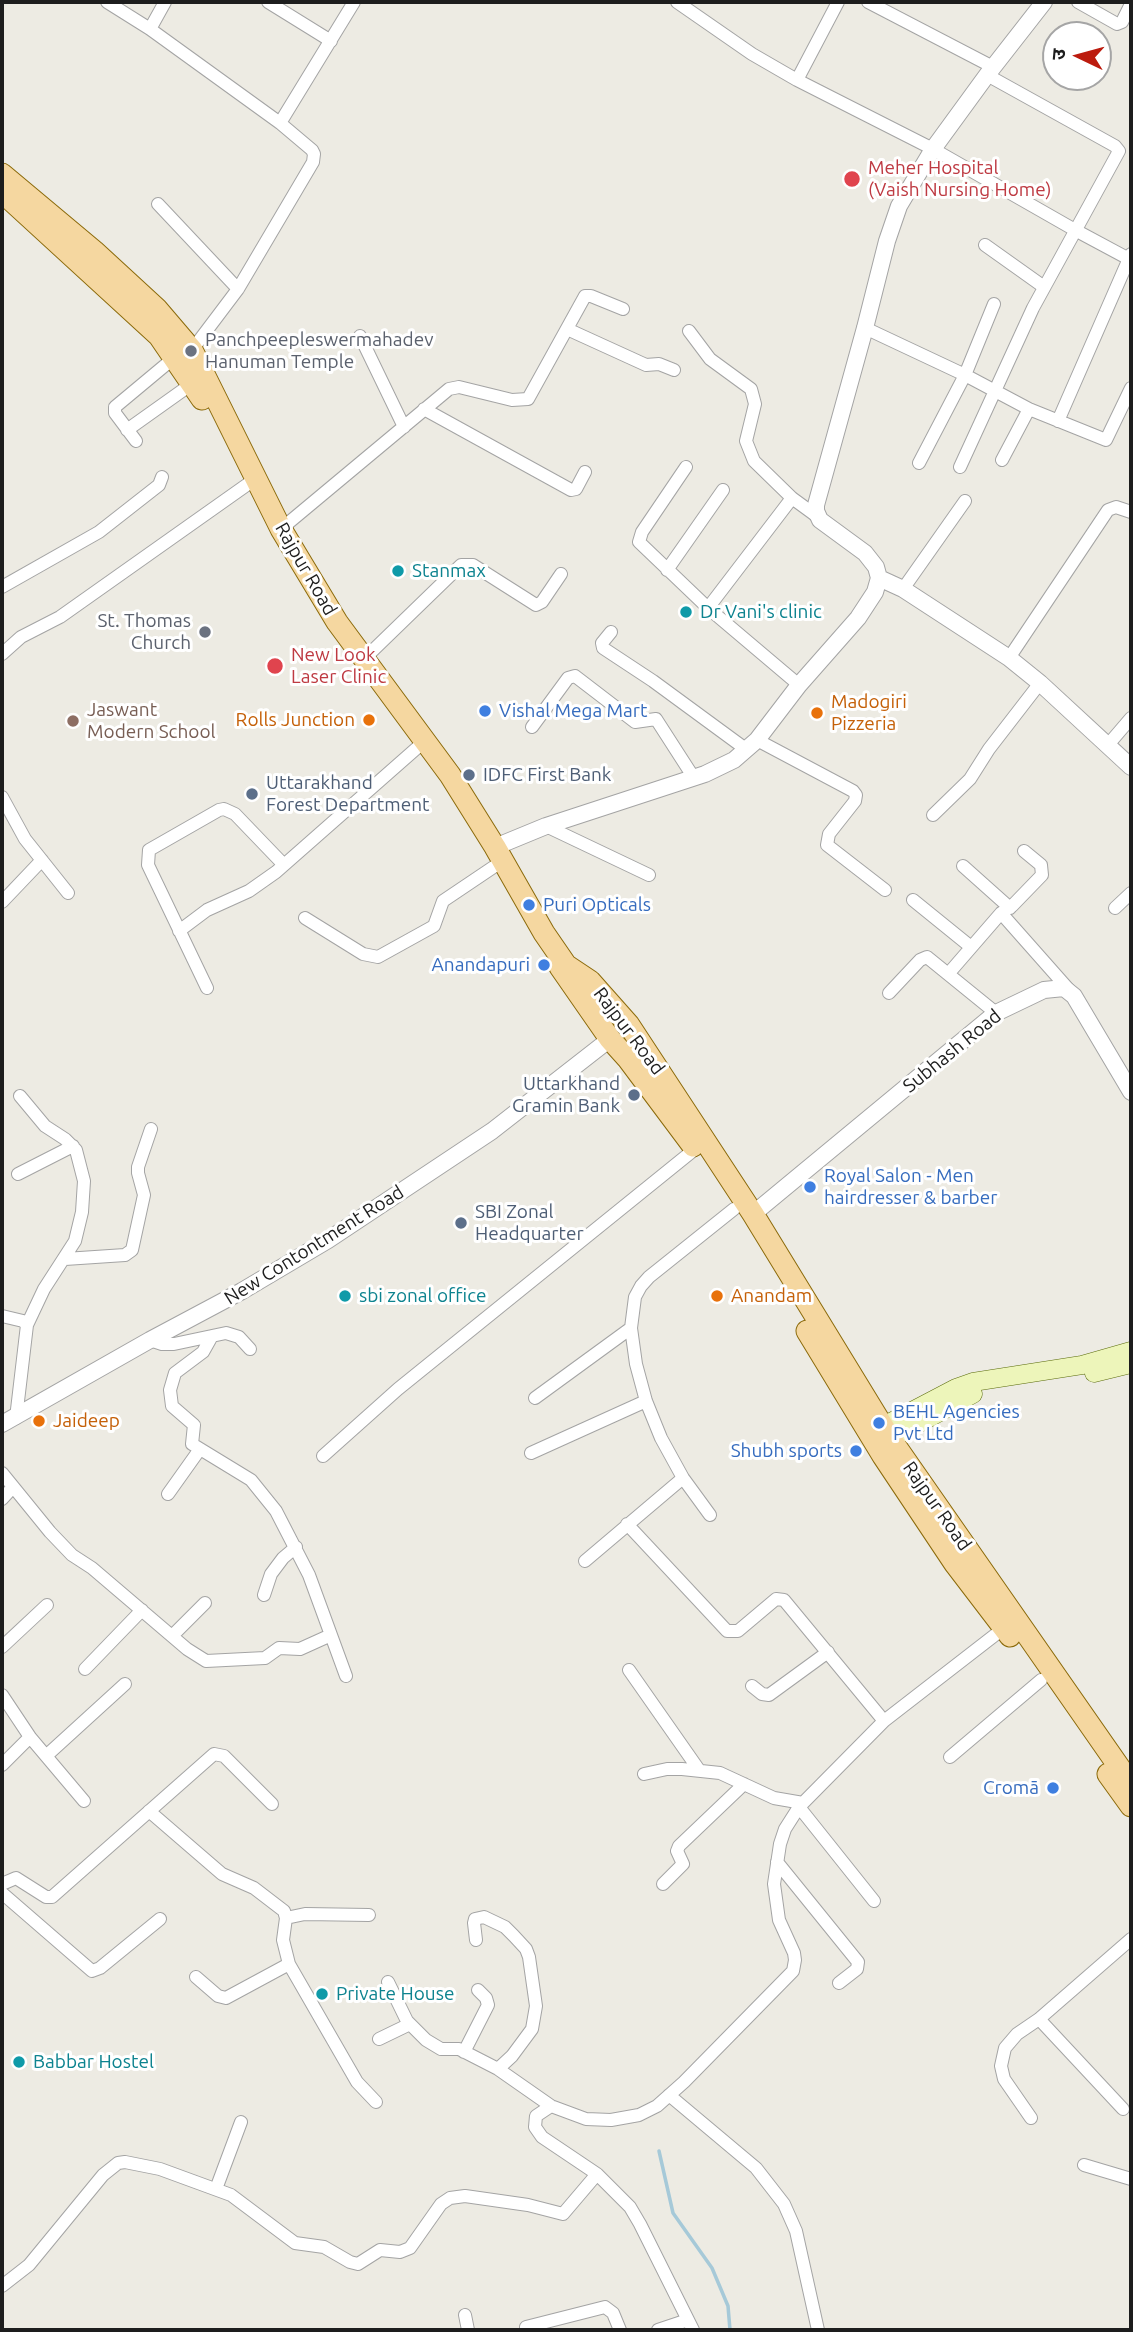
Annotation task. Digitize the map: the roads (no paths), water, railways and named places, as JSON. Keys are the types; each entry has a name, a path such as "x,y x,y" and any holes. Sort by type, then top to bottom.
{"main road":[{"name":"Rajpur Road","path":"2,174 94,251 157,309 322,598 450,775 495,857"},
{"name":"Rajpur Road","path":"2,191 159,336 183,354 193,383 299,582 344,653 447,786 566,965 590,981 619,1037 695,1149 743,1211"},
{"name":"Rajpur Road","path":"619,1037 743,1211 956,1564 1131,1807"},
{"path":"880,1436 946,1393 973,1382 1082,1365 1131,1351"},
{"path":"880,1436 967,1396 999,1387 1056,1380 1131,1364"},
{"name":"Rajpur Road","path":"880,1436 1131,1784"}],"street":[{"path":"107,2 150,29 280,123 312,150 314,159 238,289 183,354 115,407 115,414 136,441"},
{"path":"150,29 165,2"},
{"path":"268,2 331,41"},
{"path":"280,123 354,2"},
{"path":"677,2 734,44 797,80 933,149 1075,230 1130,257 1058,421"},
{"path":"797,80 838,2"},
{"path":"868,2 990,71 1115,146 1119,151 1044,287 960,467"},
{"path":"818,517 816,505 899,206 933,149 1044,2"},
{"path":"1077,2 1117,23 1122,22 1131,4"},
{"path":"158,204 238,289"},
{"path":"985,245 1044,287"},
{"path":"281,529 441,393 454,387 519,401 527,399 585,296 623,309"},
{"path":"919,463 965,375 993,304"},
{"path":"865,328 965,375 1029,409 1106,440 1131,388"},
{"path":"567,329 646,365 659,364 674,370"},
{"path":"304,918 363,954 378,957 434,926 443,901 495,857 546,826 694,778 734,760 752,745 799,685 859,618 875,592 879,578 872,560 792,498 762,470 747,450 748,427 755,404 751,389 710,359 690,331"},
{"path":"360,336 404,427"},
{"path":"127,430 193,383"},
{"path":"424,409 571,490 576,489 585,472"},
{"path":"1002,460 1029,409"},
{"path":"686,467 639,537 641,546 708,608 799,685"},
{"path":"2,587 99,532 159,485 162,477"},
{"path":"2,654 21,636 60,617 248,484"},
{"path":"667,570 723,490"},
{"path":"708,608 792,498"},
{"path":"903,589 965,501"},
{"path":"1009,658 1108,510 1116,508 1131,512"},
{"path":"364,659 461,565 473,565 536,605 542,602 561,574"},
{"path":"879,578 903,589 1009,658 1131,767"},
{"path":"611,632 602,643 603,648 653,681 752,745 853,791 856,795 855,802 829,834 827,845 885,890"},
{"path":"533,727 568,678 575,676 635,722 656,719 694,778"},
{"path":"933,815 970,779 989,749 1040,683"},
{"path":"1107,746 1131,718"},
{"path":"179,932 206,910 249,891 284,865 418,747"},
{"path":"2,797 14,823 68,893"},
{"path":"207,988 148,866 147,858 151,847 224,809 235,814 284,865"},
{"path":"546,826 649,875"},
{"path":"949,973 1043,871 1041,865 1024,851"},
{"path":"2,902 42,860"},
{"path":"963,866 1006,910 1074,996 1131,1092"},
{"path":"1115,908 1131,893"},
{"path":"913,900 971,947"},
{"path":"889,993 923,958 931,959 996,1013"},
{"name":"Subhash Road","path":"743,1211 996,1013 1052,988 1064,988 1074,996"},
{"path":"592,1052 611,1052 619,1037"},
{"name":"New Contontment Road","path":"9,1421 328,1240 492,1131 592,1052 619,1037"},
{"path":"9,1421 27,1325 44,1289 65,1259 78,1230 84,1191 80,1161 73,1146 45,1126 20,1096"},
{"path":"65,1259 125,1255 132,1250 144,1195 138,1167 151,1129"},
{"path":"18,1174 73,1146"},
{"path":"323,1456 398,1389 695,1149"},
{"path":"710,1515 683,1478 661,1438 646,1401 636,1364 631,1328 635,1297 649,1277 743,1211"},
{"path":"2,1315 23,1321 27,1325"},
{"path":"535,1398 631,1328"},
{"path":"150,1340 174,1344 234,1334 250,1349"},
{"path":"168,1494 196,1445 192,1422 172,1406 171,1381 181,1366 202,1352 212,1336"},
{"path":"531,1453 646,1401"},
{"path":"196,1445 232,1466 258,1486 276,1511 309,1575 346,1676"},
{"path":"2,1473 72,1555 92,1568 187,1649 211,1661 265,1658 279,1648 300,1648 331,1635"},
{"path":"585,1561 683,1478"},
{"path":"2,1499 13,1486"},
{"path":"627,1524 726,1631 738,1631 781,1598 884,1721"},
{"path":"264,1595 266,1582 276,1566 296,1547"},
{"path":"172,1636 205,1603"},
{"path":"2,1647 47,1605"},
{"path":"85,1669 142,1610"},
{"path":"388,1982 410,2025 434,2046 441,2049 456,2048 498,2069 551,2106 586,2119 618,2119 639,2115 657,2106 793,1971 794,1953 779,1920 774,1884 785,1829 801,1805 884,1721 1004,1628"},
{"path":"752,1686 762,1694 769,1695 828,1652"},
{"path":"629,1670 699,1770"},
{"path":"950,1757 1041,1680"},
{"path":"46,1756 125,1684"},
{"path":"2,1695 30,1737 84,1801"},
{"path":"2,1765 30,1737"},
{"path":"2,1884 16,1878 46,1897 52,1897 217,1753 225,1756 272,1804"},
{"path":"644,1774 667,1769 719,1773 774,1798 801,1805 874,1901"},
{"path":"663,1884 683,1864 677,1852 679,1846 744,1784"},
{"path":"149,1811 222,1874 254,1888 278,1906 286,1917 283,1940 289,1964 357,2082 376,2102"},
{"path":"777,1862 858,1962 857,1969 839,1983"},
{"path":"2,1893 92,1971 100,1968 160,1919"},
{"path":"286,1917 305,1914 369,1915"},
{"path":"476,1941 474,1923 478,1917 484,1917 505,1927 526,1949 529,1957 536,2006 532,2029 512,2056 498,2069"},
{"path":"1031,2118 1004,2079 1001,2066 1005,2048 1017,2034 1039,2019 1131,1939"},
{"path":"196,1977 223,1998 289,1964"},
{"path":"464,2052 488,2005 486,1998 478,1990"},
{"path":"1039,2019 1123,2109"},
{"path":"379,2039 410,2025"},
{"path":"669,2095 756,2168 784,2204 796,2231 818,2330"},
{"path":"551,2106 536,2116 535,2127 542,2137 597,2174 621,2196 640,2224 690,2325 658,2330"},
{"path":"216,2189 241,2122"},
{"path":"2,2286 29,2265 103,2175 118,2164 136,2163 216,2189 243,2202 295,2243 324,2247 358,2264 380,2250 400,2252 410,2248 441,2204 450,2198 465,2196 539,2207 563,2214 597,2174"},
{"path":"1084,2165 1131,2179"},
{"path":"526,2327 605,2307 612,2312 620,2330"},
{"path":"465,2315 468,2330"}],"waterway":[{"path":"659,2151 673,2213 712,2268 728,2306 730,2330"}],"place":[{"name":"Meher Hospital (Vaish Nursing Home)","path":"852,179"},
{"name":"Panchpeepleswermahadev Hanuman Temple","path":"191,351"},
{"name":"Stanmax","path":"398,571"},
{"name":"Dr Vani's clinic","path":"686,612"},
{"name":"St. Thomas Church","path":"205,632"},
{"name":"New Look Laser Clinic","path":"275,666"},
{"name":"Vishal Mega Mart","path":"485,711"},
{"name":"Madogiri Pizzeria","path":"817,713"},
{"name":"Rolls Junction","path":"369,720"},
{"name":"Jaswant Modern School","path":"73,721"},
{"name":"IDFC First Bank","path":"469,775"},
{"name":"Uttarakhand Forest Department","path":"252,794"},
{"name":"Puri Opticals","path":"529,905"},
{"name":"Anandapuri","path":"544,965"},
{"name":"Uttarkhand Gramin Bank","path":"634,1095"},
{"name":"Royal Salon - Men hairdresser & barber","path":"810,1187"},
{"name":"SBI Zonal Headquarter","path":"461,1223"},
{"name":"sbi zonal office","path":"345,1296"},
{"name":"Anandam","path":"717,1296"},
{"name":"Jaideep","path":"39,1421"},
{"name":"BEHL Agencies Pvt Ltd","path":"879,1423"},
{"name":"Shubh sports","path":"856,1451"},
{"name":"Cromā","path":"1053,1788"},
{"name":"Private House","path":"322,1994"},
{"name":"Babbar Hostel","path":"19,2062"}]}
